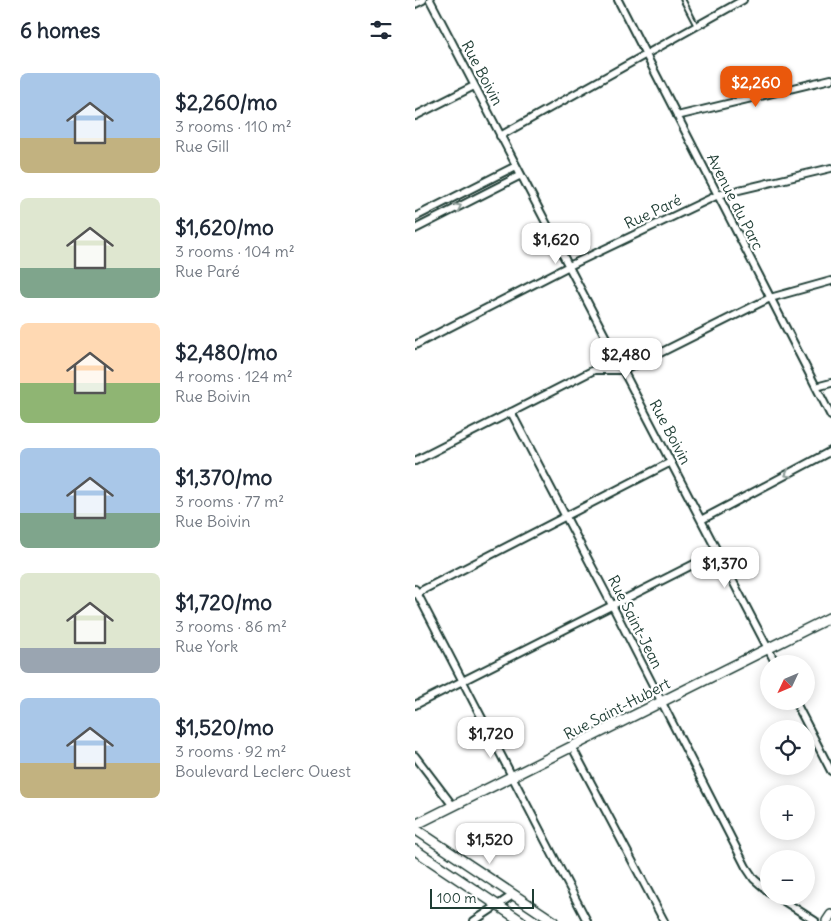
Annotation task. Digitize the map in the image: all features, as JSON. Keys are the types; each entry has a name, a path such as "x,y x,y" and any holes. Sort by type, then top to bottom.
{"street":[{"path":"415,4 423,0"},
{"name":"Rue Boivin","path":"429,0 772,655"},
{"name":"Avenue du Parc","path":"618,0 831,416"},
{"path":"500,136 743,0"},
{"path":"677,116 831,79"},
{"path":"415,116 475,86"},
{"path":"415,217 516,166"},
{"name":"Rue Paré","path":"415,345 569,266 718,195 831,168"},
{"path":"415,229 521,175"},
{"path":"415,461 594,370 623,370 770,298 831,281"},
{"path":"816,387 831,383"},
{"name":"Rue Saint-Jean","path":"511,412 613,605 746,867 760,884"},
{"path":"701,520 831,451"},
{"path":"586,920 416,592 671,462"},
{"path":"415,705 718,552"},
{"name":"Rue Saint-Hubert","path":"415,827 512,776 831,617"},
{"path":"800,710 831,772"},
{"path":"572,747 664,921"},
{"path":"415,756 453,806"},
{"path":"415,827 553,921"},
{"path":"415,850 521,921"},
{"path":"474,921 513,895"},
{"path":"790,905 815,921"},
{"path":"827,921 831,915"}],"lane":[{"path":"683,0 697,26"}]}
